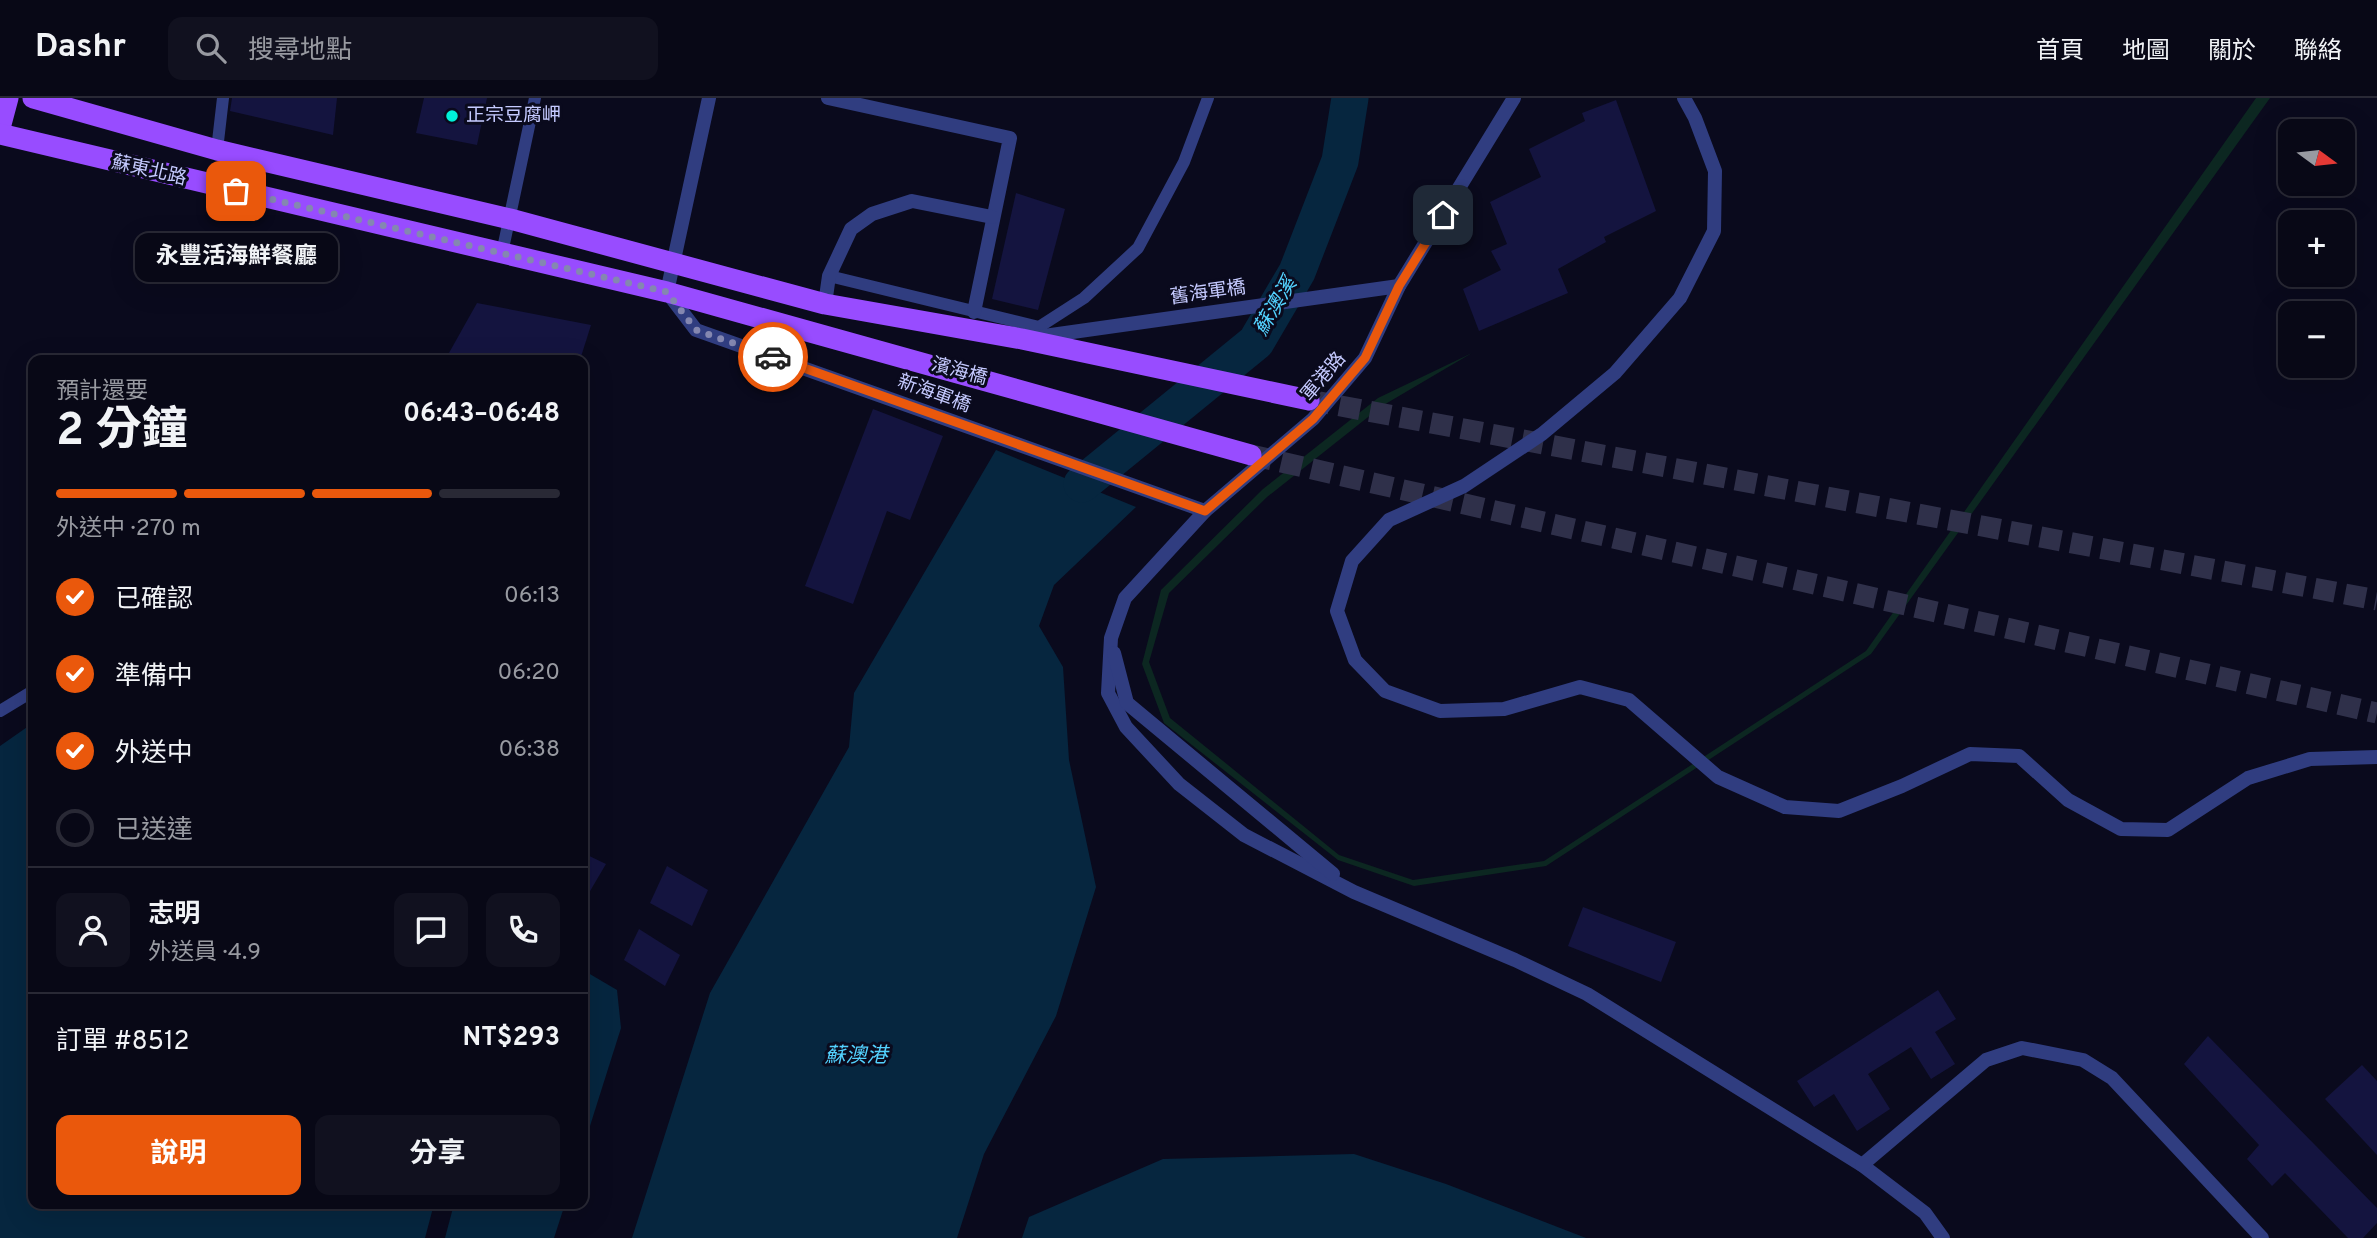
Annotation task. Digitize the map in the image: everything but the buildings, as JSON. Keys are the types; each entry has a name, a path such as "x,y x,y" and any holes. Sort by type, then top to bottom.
{"main road":[{"path":"0,128 8,98"},
{"name":"蘇東北路","path":"33,98 217,150 510,219 825,304 1022,340 1309,400"},
{"name":"蘇東北路","path":"0,135 667,292"},
{"name":"濱海橋","path":"667,292 1251,455"}],"street":[{"path":"667,292 709,98"},
{"path":"828,98 1010,138 974,312"},
{"name":"軍港路","path":"1354,892 1244,835 1179,784 1126,727 1108,693 1111,638 1125,598 1205,511 1313,419 1365,358 1399,286 1514,98"},
{"path":"1684,98 1695,118 1715,171 1714,231 1680,298 1615,373 1542,434 1464,486 1389,520 1352,561 1337,611 1355,660 1385,691 1440,711 1504,709 1580,687 1616,696 1629,700 1718,777 1784,807 1839,811 1902,786 1970,754 2019,756 2068,800 2121,830 2168,830 2248,778 2310,759 2377,757"},
{"path":"825,304 829,276 851,229 872,214 912,201 992,217"},
{"name":"舊海軍橋","path":"1022,340 1399,286"},
{"name":"新海軍橋","path":"667,292 696,330 1205,511"},
{"path":"1111,638 1127,703 1354,892 1587,994 1862,1165 1925,1213 1943,1238"},
{"path":"1862,1165 1986,1060 2022,1048 2082,1060 2112,1078 2262,1238"}],"lane":[{"path":"217,150 223,98"},
{"path":"502,253 535,98"},
{"path":"829,276 1039,327 1084,298 1138,248 1184,162 1208,98"},
{"path":"0,710 28,694"}],"green space":[{"path":"2256,98 2270,98 1871,654 1546,866 1414,886 1338,860 1164,723 1142,664 1161,590 1263,489 1378,398 1472,353 1382,406 1267,497 1169,593 1149,662 1170,718 1339,855 1413,880 1544,861 1866,651"}],"water":[{"name":"蘇澳港","path":"996,450 1136,507 1054,585 1039,626 1063,667 1069,760 1096,887 1056,1016 984,1154 957,1238 632,1238 710,993 849,747 854,693"},
{"path":"28,726 28,1209 433,1209 425,1238 0,1238 0,746"},
{"path":"588,973 617,990 621,1028 588,1132"},
{"path":"1354,1154 1446,1184 1586,1238 1022,1238 1029,1217 1163,1159"},
{"path":"453,1209 563,1209 554,1238 445,1238"}],"waterway":[{"name":"蘇澳溪","path":"1082,484 1256,342 1297,272 1340,161 1350,98"}],"tunnel":[{"path":"1309,400 2377,600"},
{"path":"1251,455 2377,713"}],"way so far":[{"path":"236,191 667,292 696,330 773,357"}],"place":[{"name":"正宗豆腐岬","path":"452,116"},
{"name":"永豐活海鮮餐廳","path":"236,191"}],"route":[{"path":"773,357 1205,511 1313,419 1365,358 1399,286 1443,215"}]}
